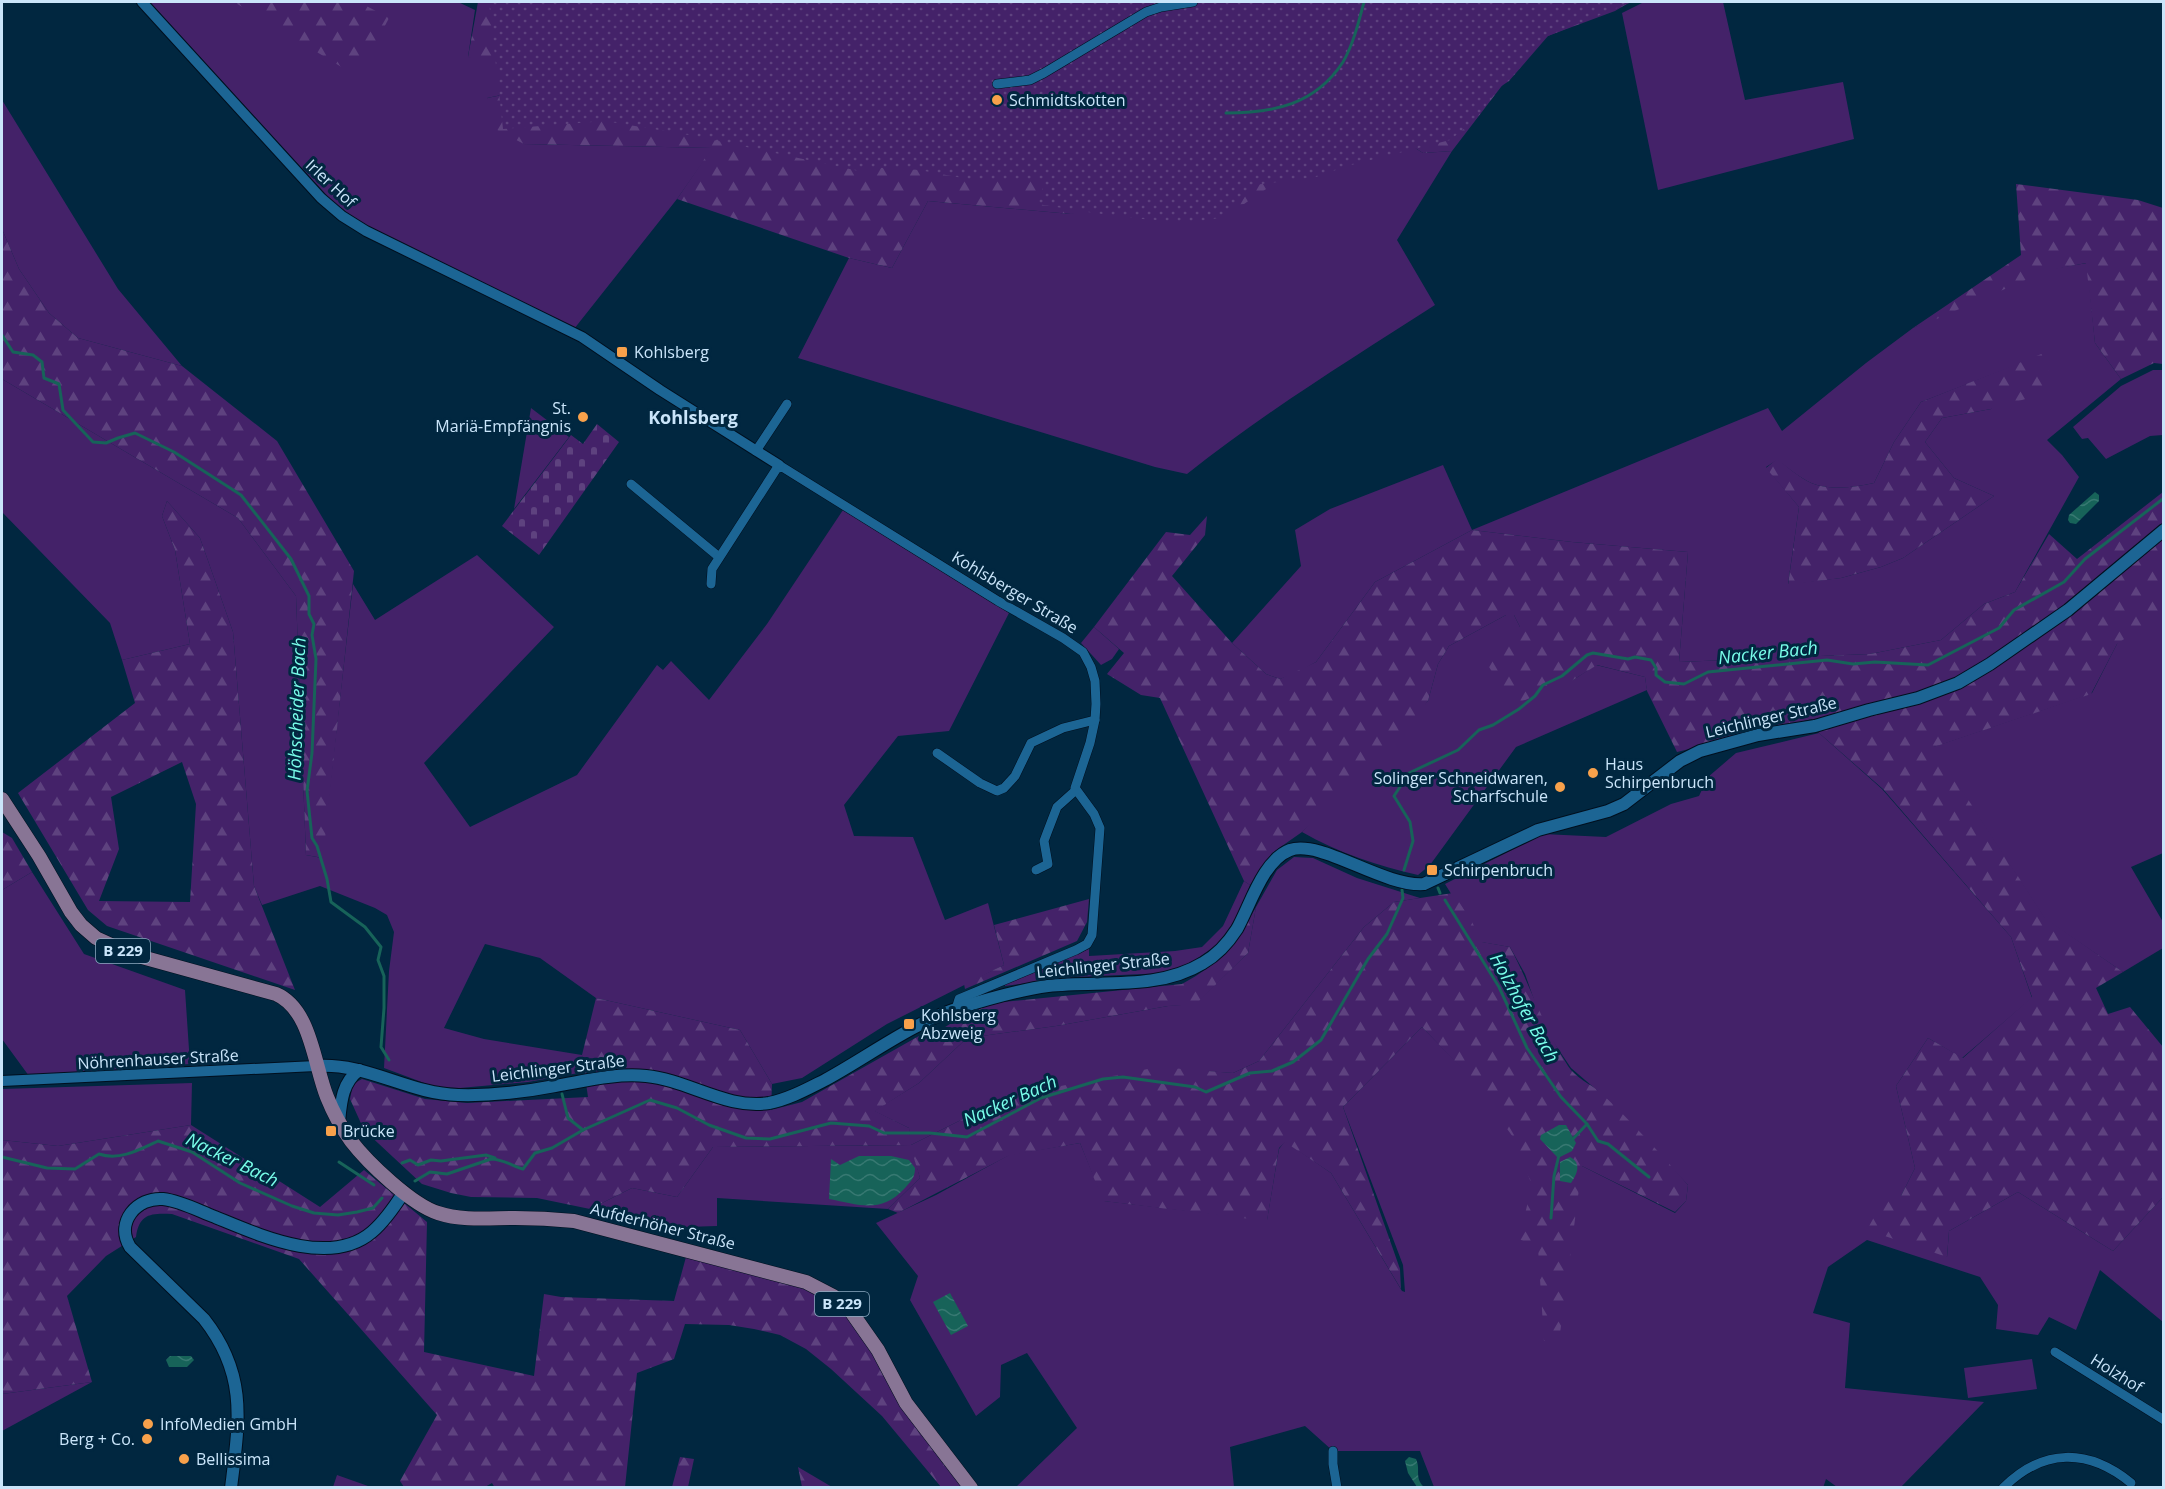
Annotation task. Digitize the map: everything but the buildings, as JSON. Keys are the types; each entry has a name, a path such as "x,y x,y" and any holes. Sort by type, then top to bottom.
{"main road":[{"name":"Leichlinger Straße","path":"316,1066 336,1066 359,1070 427,1091 461,1096 531,1090 625,1075 681,1082 734,1101 758,1104 782,1100 809,1089 915,1028 956,1009 1007,994 1048,987 1147,981 1194,969 1214,956 1225,945 1238,927 1265,873 1280,856 1293,849 1316,850 1375,874 1410,883 1424,884 1538,830 1608,811 1624,804 1680,760 1700,751 1758,735 1815,726 1941,690 1971,676 2028,639 2089,594 2163,530"},
{"name":"B 229","path":"2,800 39,856 71,912 86,930 118,949 283,997 294,1007 303,1023 316,1066"},
{"name":"Aufderhöher Straße","path":"316,1066 339,1122 364,1155 425,1208 447,1216 469,1218 543,1218 574,1221 772,1272 813,1285 850,1310 878,1350 906,1403 971,1488"},
{"path":"339,1122 346,1084 350,1077 359,1070"},
{"path":"231,1488 239,1412 231,1365 219,1339 204,1319 130,1247 124,1234 126,1221 140,1205 161,1199 180,1203 281,1241 312,1247 336,1247 359,1241 374,1231 404,1192"}],"street":[{"name":"Irler Hof","path":"142,2 321,198 342,216 366,231 582,337"},
{"path":"997,84 1030,80 1146,12 1193,2"},
{"name":"Kohlsberger Straße","path":"582,337 756,451 967,582 1075,645 1087,659 1095,681 1095,720 1088,749 1078,774 1076,790"},
{"path":"756,451 787,404"},
{"path":"711,584 712,569 779,465"},
{"path":"631,484 719,557"},
{"path":"937,753 980,783 999,791 1015,776 1031,743 1063,728 1095,720"},
{"path":"956,1009 960,999 1076,950 1090,940 1094,930 1100,828 1094,814 1076,790 1057,807 1044,842 1048,864 1036,870"},
{"name":"Nöhrenhauser Straße","path":"2,1081 316,1066"},
{"name":"Holzhof","path":"2055,1352 2163,1420"},
{"path":"1333,1451 1337,1488"},
{"path":"2003,1488 2032,1466 2042,1461 2062,1457 2092,1460 2118,1472 2131,1483"}],"green space":[{"path":"150,2 458,2 475,10 468,57 530,59 709,53 487,98 524,144 713,148 677,199 574,329 358,221 332,201"},
{"path":"234,2 359,2 389,18 358,77"},
{"path":"478,2 559,2 530,59 493,65 468,57"},
{"path":"489,2 1632,2 1548,36 1509,81 1500,87 1474,121 1450,140 1347,166 1316,177 1254,185 1229,213 1210,220 1163,221 1038,204 1045,180 968,179 919,170 867,167 859,171 695,136 605,121 503,129"},
{"path":"1630,2 1615,11 1537,40 1452,151 1423,153 1370,119 1244,204 1071,214 928,201 892,268 849,258 677,199 712,148 524,144 497,130 487,98 712,53"},
{"path":"1644,2 1723,2 1745,100 1843,82 1854,139 1658,190 1622,13"},
{"path":"2,100 118,289 182,366 78,338 49,313 19,269 2,229"},
{"path":"1370,119 1423,153 1452,151 1397,240 1435,305 1278,408 1187,474 1155,467 798,358 849,258 892,268 928,201 1071,214"},
{"path":"2016,184 2138,200 2163,208 2163,364 2154,363 2121,379 2095,343 2086,263 2046,271 1913,328 2021,255"},
{"path":"2,229 19,269 49,313 78,338 182,366 277,441 354,571 323,858 306,855 296,596 238,518 2,379"},
{"path":"2087,263 2095,343 2121,379 2047,440 2079,477 2015,592 1984,604 1941,640 1870,654 1679,662 1688,552 1572,542 1472,530 1768,408 1782,431 1913,328 2046,270","holes":["2044,354 1991,409 1942,418 1925,442 1954,478 1994,496 1903,558 1881,567 1841,578 1788,584 1799,507 1766,467 1777,460 1807,481 1824,487 1860,486 1874,483 1894,442 1921,402"]},
{"path":"2044,353 2053,391 1991,409 1942,418 1925,442 1954,478 1994,496 1903,558 1881,567 1841,578 1788,585 1799,507 1766,468 1777,459 1801,477 1817,485 1846,487 1874,483 1894,442 1921,402"},
{"path":"2153,370 2163,370 2163,435 2150,436 2106,459 2088,438 2082,439 2073,427 2121,386"},
{"path":"2,379 238,518 296,596 306,855 322,858 353,584 375,620 477,555 554,627 424,763 470,827 577,775 657,665 663,670 671,661 709,700 767,624 843,510 1009,613 949,731 898,736 844,805 854,836 913,837 945,920 988,903 1004,965 887,1024 802,1078 772,1084 740,1030 596,998 540,958 485,944 444,1028 484,1039 582,1055 584,1072 528,1082 460,1088 435,1087 384,1068 389,971 394,932 387,915 320,886 262,905 254,886 233,632 200,538 167,501 162,516 175,550 190,644 122,660 110,623 2,512"},
{"path":"531,408 569,437 514,509"},
{"path":"597,424 619,442 539,555 502,526 571,435 583,444"},
{"path":"1443,465 1472,530 1375,582 1316,662 1280,679 1266,674 1232,643 1301,566 1295,530 1330,509"},
{"path":"2163,492 2163,612 2117,644 2091,694 1934,747 2045,918 2123,972 2096,988 2108,1014 2130,1007 2163,1047 2163,1197 2113,1251 2018,1192 1949,1231 1947,1257 1867,1230 1885,1197 1901,1196 1915,1168 1896,1086 1928,1038 1963,1058 2032,997 2011,937 1883,789 1819,733 1812,719 1677,752 1647,691 1645,677 1597,665 1573,680 1513,705 1484,659 1520,627 1514,615 1506,615 1449,646 1438,664 1428,701 1392,748 1363,779 1302,832 1272,853 1250,885 1244,881 1160,698 1141,695 1107,674 1124,653 1094,627 1166,532 1190,535 1207,516 1205,535 1172,576 1232,643 1266,674 1280,679 1316,662 1375,582 1472,530 1572,542 1688,552 1679,662 1870,654 1941,640 1984,604 2015,592 2049,534 2077,559"},
{"path":"167,501 200,538 233,632 254,886 295,990 107,926 88,910 18,793 135,703 122,660 190,644 175,550 162,516","holes":["182,762 196,804 190,902 99,901 119,849 111,797"]},
{"path":"2163,609 2163,853 2131,867 2163,922 2163,948 2123,972 2045,919 1933,747 2092,693 2118,642"},
{"path":"1506,615 1514,615 1520,627 1573,680 1596,665 1645,677 1647,690 1516,747 1430,865 1418,875 1359,858 1302,832 1428,701 1438,664 1449,646"},
{"path":"1094,627 1119,649 1112,659 1101,665 1081,643"},
{"path":"1819,733 1882,789 2011,937 2032,998 1962,1058 1928,1038 1896,1086 1915,1168 1901,1196 1947,1257 1949,1231 2018,1192 2113,1251 2163,1197 2163,1322 2100,1270 2076,1330 2049,1317 2038,1335 1996,1329 1998,1305 1980,1277 1867,1240 1828,1267 1813,1313 1850,1323 1845,1388 1984,1402 1901,1487 1837,1487 1826,1479 1823,1488 1434,1487 1420,1451 1333,1451 1305,1426 1230,1447 1234,1487 1016,1487 1077,1428 1027,1353 1001,1365 1000,1397 976,1416 910,1300 918,1276 876,1223 936,1195 1009,1155 1080,1143 1104,1201 1267,1220 1279,1149 1285,1141 1331,1173 1402,1291 1405,1292 1403,1265 1343,1107 1422,1027 1469,1075 1582,1166 1675,1213 1686,1201 1688,1185 1599,1092 1571,1068 1544,1028 1525,974 1510,947 1481,942 1445,884 1543,834 1606,837 1671,804 1699,796 1708,777 1736,753"},
{"path":"2,832 12,838 32,872 2,890"},
{"path":"1294,857 1313,858 1357,878 1420,898 1394,902 1364,927 1259,1061 1233,1073 1202,1071 1009,1096 911,1145 920,1178 888,1209 717,1198 717,1226 655,1228 590,1209 632,1188 677,1197 713,1147 910,1145 909,1128 874,1111 919,1083 967,1038 1056,1026 1168,1006 1195,1004 1248,953 1256,907 1277,870"},
{"path":"32,872 84,954 185,990 190,1064 29,1076 2,1039 2,890"},
{"path":"1244,881 1250,885 1237,917 1218,944 1192,962 1166,973 1075,977 1005,986 1005,983 1089,949 1089,956 1175,951 1202,947 1223,926"},
{"path":"1453,893 1482,942 1510,947 1559,1052 1571,1070 1612,1103 1688,1185 1686,1201 1675,1212 1582,1166 1559,1341 1544,1341 1538,1248 1519,1239 1532,1185 1513,1137 1467,1074 1422,1027 1343,1107 1400,1269 1401,1289 1331,1173 1285,1142 1279,1148 1267,1221 1103,1201 1080,1143 1008,1156 898,1213 888,1209 920,1178 910,1145 713,1147 677,1197 632,1188 590,1209 537,1198 471,1197 422,1184 364,1130 350,1099 353,1084 362,1079 425,1099 467,1103 588,1097 582,1055 596,998 740,1030 772,1084 771,1110 802,1102 926,1032 942,1029 961,1017 993,1003 1182,984 1207,968 1225,952 1241,932 1256,907 1248,953 1195,1005 1168,1006 1056,1026 967,1038 919,1083 875,1111 909,1128 911,1145 1009,1096 1158,1067 1233,1073 1259,1061 1364,927 1394,902"},
{"path":"1089,899 1087,922 1077,941 965,989 964,984 1004,965 994,925"},
{"path":"192,1083 191,1125 58,1146 2,1140 2,1089"},
{"path":"191,1125 320,1207 364,1170 427,1222 424,1352 534,1376 544,1294 561,1297 674,1301 686,1257 798,1285 826,1298 850,1317 964,1487 941,1487 882,1416 806,1349 780,1335 754,1329 729,1325 685,1324 674,1359 637,1373 625,1487 495,1488 492,1483 485,1487 404,1487 400,1481 437,1415 299,1259 172,1214 158,1214 143,1219 136,1237 106,1256 67,1296 92,1382 2,1394 2,1140 58,1146"},
{"path":"2032,1359 2037,1389 1968,1398 1964,1368"},
{"path":"92,1382 2,1431 2,1394"},
{"path":"680,1457 694,1459 688,1487 672,1487"},
{"path":"798,1467 832,1487 802,1487"},
{"path":"337,1475 368,1486 368,1487 333,1487"}],"water":[{"path":"2095,492 2099,495 2099,501 2076,524 2070,523 2069,515"},
{"path":"1559,1125 1566,1125 1576,1143 1572,1151 1558,1158 1540,1139 1541,1135"},
{"path":"859,1156 891,1156 909,1160 915,1168 913,1177 905,1188 887,1202 870,1206 829,1199 831,1159 840,1165"},
{"path":"1570,1157 1577,1165 1571,1183 1560,1181 1560,1162"},
{"path":"950,1293 968,1326 951,1335 933,1302"},
{"path":"170,1356 191,1356 194,1360 187,1367 169,1367 166,1360"},
{"path":"1409,1457 1416,1459 1418,1477 1424,1487 1417,1487 1408,1473 1405,1461"}],"waterway":[{"path":"1226,113 1260,111 1292,104 1320,88 1332,77 1347,55 1364,2"},
{"name":"Höhscheider Bach","path":"2,335 13,352 33,355 42,362 44,378 59,384 63,410 93,442 106,443 135,433 174,452 241,495 291,559 309,596 309,614 314,624 312,635 316,659 312,753 307,791 312,838 317,846 327,879 331,902 365,927 381,947 378,960 384,976 381,1047 389,1060"},
{"name":"Nacker Bach","path":"1404,870 1413,841 1410,822 1394,796 1409,773 1458,750 1479,730 1493,725 1519,709 1535,696 1543,685 1562,676 1587,655 1593,653 1651,660 1656,668 1656,675 1665,682 1684,684 1708,672 1827,660 1853,664 1875,662 1928,665 1999,628 2014,610 2064,582 2085,559 2164,498"},
{"name":"Holzhofer Bach","path":"1438,888 1440,893"},
{"name":"Nacker Bach","path":"415,1181 430,1172 447,1174 491,1159 523,1169 535,1153 552,1148 583,1130 650,1100 677,1108 709,1125 746,1138 770,1139 831,1123 869,1126 884,1133 930,1133 967,1137 1041,1098 1103,1079 1123,1077 1195,1087 1206,1092 1250,1073 1272,1071 1293,1062 1321,1040 1368,959 1387,934 1403,898 1402,890"},
{"name":"Holzhofer Bach","path":"1445,900 1499,987 1527,1048 1561,1097 1587,1124 1571,1141"},
{"name":"Höhscheider Bach","path":"562,1094 568,1118 583,1130"},
{"name":"Holzhofer Bach","path":"1587,1124 1598,1141 1608,1144 1649,1177"},
{"name":"Nacker Bach","path":"2,1157 47,1168 75,1169 99,1154 121,1155 158,1141 192,1152 240,1183 314,1213 338,1215 357,1212 373,1208 382,1198"},
{"path":"402,1163 410,1160 418,1165 431,1160 441,1161 486,1155 495,1158"},
{"name":"Holzhofer Bach","path":"1551,1218 1554,1176 1559,1155"},
{"path":"339,1162 374,1185"}],"place":[{"name":"Schmidtskotten","path":"997,100"},
{"name":"Kohlsberg","path":"622,352"},
{"name":"St. Mariä-Empfängnis","path":"583,417"},
{"name":"Haus Schirpenbruch","path":"1593,773"},
{"name":"Solinger Schneidwaren, Scharfschule","path":"1560,787"},
{"name":"Schirpenbruch","path":"1432,870"},
{"name":"Kohlsberg Abzweig","path":"909,1024"},
{"name":"Brücke","path":"331,1131"},
{"name":"InfoMedien GmbH","path":"148,1424"},
{"name":"Berg + Co.","path":"147,1439"},
{"name":"Bellissima","path":"184,1459"}],"district":[{"name":"Kohlsberg","path":"693,418"}]}
